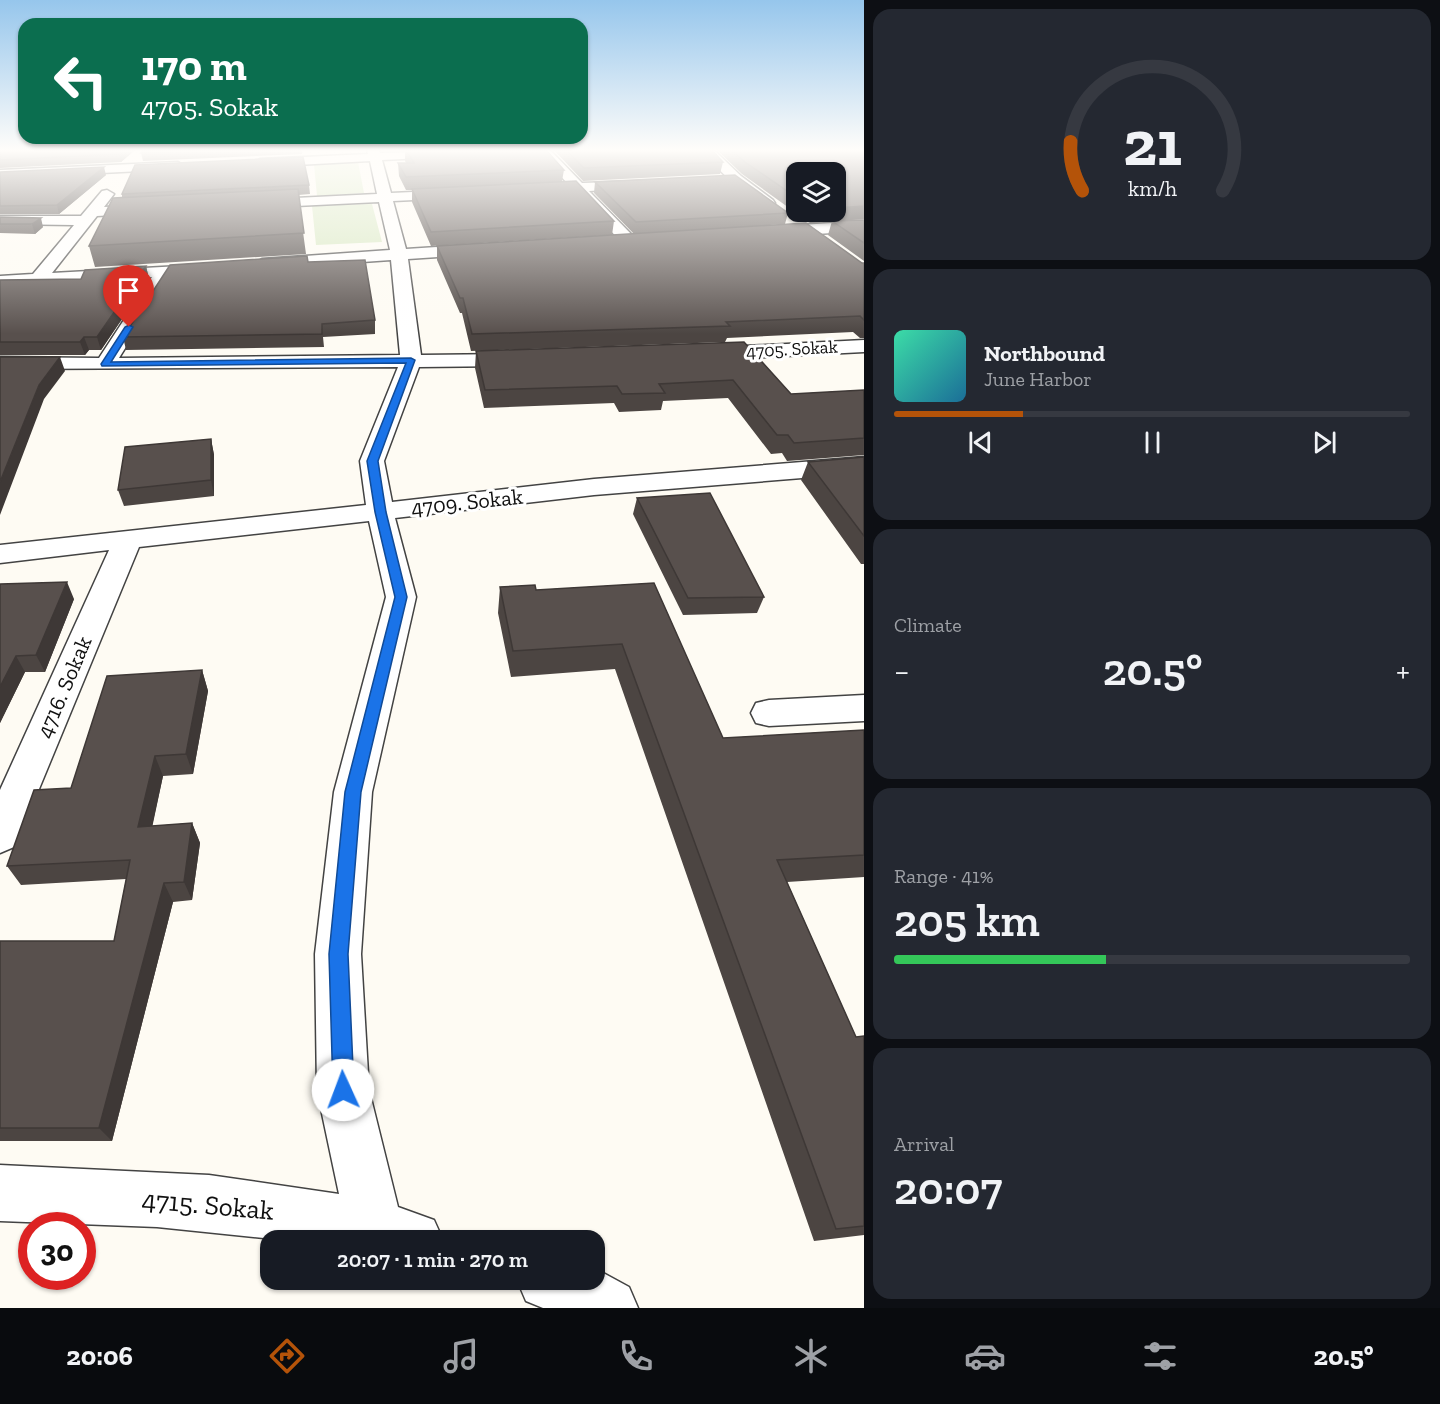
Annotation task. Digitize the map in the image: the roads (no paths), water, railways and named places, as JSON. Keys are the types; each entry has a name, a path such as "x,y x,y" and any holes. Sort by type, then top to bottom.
{"street":[{"path":"38,279 94,211"},
{"path":"0,220 60,220 144,211"},
{"path":"387,211 399,254 411,360 372,461 380,512 401,597 353,792 338,954 343,1090 392,1230"},
{"path":"602,211 633,240 605,242"},
{"path":"778,211 821,242"},
{"path":"46,238 60,220"},
{"path":"756,233 864,226"},
{"path":"246,266 494,248"},
{"path":"5,280 25,263"},
{"path":"5,280 222,267"},
{"path":"105,364 164,272"},
{"name":"4705. Sokak","path":"691,354 864,346"},
{"path":"0,363 544,360"},
{"name":"4709. Sokak","path":"0,554 594,488 864,465"},
{"name":"4716. Sokak","path":"0,835 128,540"},
{"path":"769,713 864,708"},
{"name":"4715. Sokak","path":"0,1193 116,1196 299,1213 372,1230"},
{"path":"575,1290 608,1308"}]}
